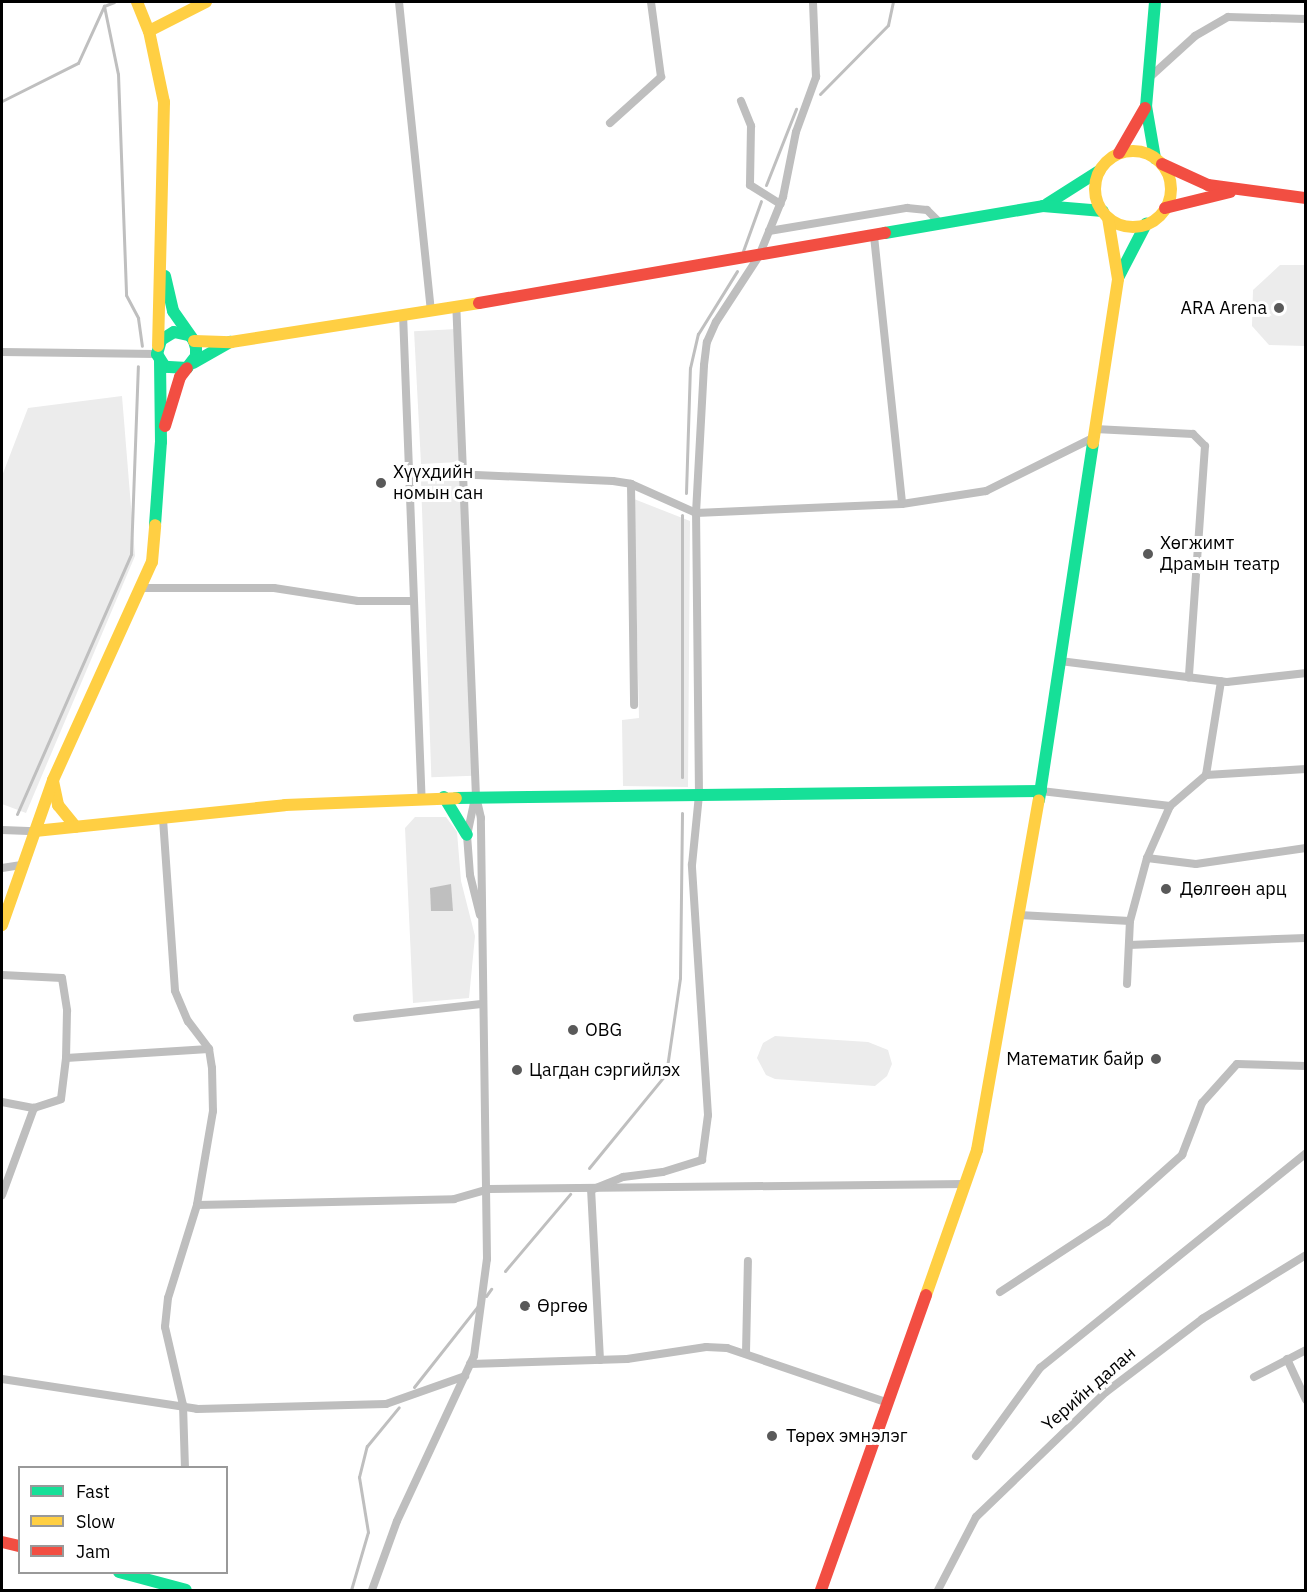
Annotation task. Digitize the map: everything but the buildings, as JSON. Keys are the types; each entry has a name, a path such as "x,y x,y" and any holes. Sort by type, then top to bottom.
{"main road":[{"path":"2,925 20,865 53,780 152,561 158,527 161,442 158,354 164,102 148,31 137,2"},
{"path":"148,31 206,2"},
{"path":"1155,2 1146,106 1148,133 1170,185 1165,208"},
{"path":"1043,206 1100,171 1119,153 1146,106"},
{"path":"1119,153 1131,151 1159,161 1192,180 1243,190 1305,198"},
{"path":"1100,171 1095,192 1106,214 1118,279"},
{"path":"821,1590 967,1184 977,1150 1041,790 1118,279 1146,224 1165,208 1243,190"},
{"path":"158,354 167,334 231,342 456,307 1043,206 1106,214 1120,224 1146,224"},
{"path":"161,261 173,311 191,338 196,356 172,399 161,442"},
{"path":"158,354 172,370 190,365 231,342"},
{"path":"53,780 57,805 76,827"},
{"path":"35,831 285,806 444,797 1041,790"},
{"path":"444,797 467,835"},
{"path":"2,1542 18,1546"},
{"path":"133,1574 155,1577 186,1590"}],"street":[{"path":"399,2 431,310"},
{"path":"610,123 661,77 651,2"},
{"path":"591,1190 623,1177 663,1172 702,1160 708,1114 692,865 699,795 696,513 707,342 759,256 780,204 796,132 816,77 813,2"},
{"path":"1148,78 1196,36 1228,17 1305,19"},
{"path":"741,102 751,126 750,185 780,204"},
{"path":"769,231 907,208 927,210 941,224"},
{"path":"874,236 902,504"},
{"path":"372,1590 398,1521 470,1364 484,1298 489,1190 481,1004 484,930 481,818 476,797 465,475 456,307"},
{"path":"403,314 412,601 423,798"},
{"path":"2,352 158,354"},
{"path":"408,472 631,484 696,513 902,504 986,491 1094,433 1193,434 1205,446 1190,677"},
{"path":"631,484 634,705"},
{"path":"140,588 274,588 358,601 412,601"},
{"path":"1060,661 1221,681 1305,673"},
{"path":"1206,775 1221,681"},
{"path":"1127,984 1130,921 1147,858 1170,806 1206,775 1305,769"},
{"path":"1041,790 1170,806"},
{"path":"476,797 467,835 470,875 484,930"},
{"path":"163,819 175,991 188,1021 209,1049 213,1111 197,1205 168,1298 165,1327 183,1405 185,1466"},
{"path":"2,830 35,831"},
{"path":"1147,858 1196,864 1305,848"},
{"path":"2,868 20,865"},
{"path":"1019,915 1130,921"},
{"path":"1129,945 1305,938"},
{"path":"2,975 62,978 67,1011 62,1099 34,1108 2,1102"},
{"path":"357,1018 481,1004"},
{"path":"66,1058 209,1049"},
{"path":"1000,1292 1107,1222 1182,1155 1202,1103 1237,1064 1305,1066"},
{"path":"2,1195 34,1108"},
{"path":"976,1456 1040,1368 1305,1153"},
{"path":"197,1205 375,1203 454,1199 489,1190 967,1184"},
{"path":"591,1190 600,1360"},
{"name":"Үерийн далан","path":"938,1590 976,1517 1106,1392 1202,1319 1305,1256"},
{"path":"746,1353 748,1261"},
{"path":"470,1364 600,1360 706,1347 746,1353 889,1402"},
{"path":"1254,1377 1305,1350"},
{"path":"1287,1359 1305,1400"},
{"path":"2,1379 97,1397 183,1405 196,1409 386,1404 465,1376"}],"shaded area":[{"name":"ARA Arena","path":"1280,265 1305,265 1305,346 1269,345 1252,326 1253,290"},
{"path":"457,329 464,462 421,464 414,331"},
{"path":"122,396 135,556 26,813 2,804 2,476 28,408"},
{"path":"463,480 473,776 431,777 421,481"},
{"path":"634,499 690,521 688,787 623,786 622,720 639,718"},
{"path":"415,817 446,817 457,832 461,881 475,936 469,998 413,1003 405,828"},
{"path":"451,884 453,911 431,911 430,888"},
{"path":"775,1036 868,1042 888,1050 892,1064 887,1076 875,1086 775,1079 766,1075 757,1058 763,1043"}],"waterway":[{"path":"114,2 104,6 118,74 126,295 138,318 142,346"},
{"path":"820,94 888,25 893,2"},
{"path":"2,101 78,63 104,6"},
{"path":"766,185 796,109"},
{"path":"743,251 761,201"},
{"path":"686,493 690,368 698,334 737,271"},
{"path":"17,814 131,554 138,366"},
{"path":"682,515 682,777"},
{"path":"589,1168 666,1074 680,978 682,813"},
{"path":"505,1271 570,1194"},
{"path":"486,1296 491,1289"},
{"path":"414,1387 478,1306"},
{"path":"351,1590 368,1532 359,1477 367,1446 399,1407"}],"traffic: fast":[{"path":"1155,2 1146,106 1155,158"},
{"path":"1047,204 1099,171"},
{"path":"885,233 1043,206 1103,211"},
{"path":"1119,276 1146,224"},
{"path":"165,276 173,311 194,341 196,348 196,356 187,368 165,367 157,354 161,340 174,332 188,335"},
{"path":"193,363 230,342"},
{"path":"155,525 161,442 160,361"},
{"path":"1039,800 1093,443"},
{"path":"456,798 1041,791"},
{"path":"444,797 467,835"},
{"path":"126,1574 186,1590"}],"traffic: slow":[{"path":"137,2 149,31 164,102 158,346"},
{"path":"149,31 206,2"},
{"path":"1133,151 1147,154 1160,162 1168,175 1171,189 1168,203 1160,216 1147,224 1133,227 1119,224 1106,216 1098,203 1095,189 1098,175 1106,162 1119,154 1133,151"},
{"path":"1093,443 1118,279 1108,218"},
{"path":"194,341 231,342 479,303"},
{"path":"2,925 53,780 152,562 155,525"},
{"path":"53,781 58,805 76,827"},
{"path":"35,831 285,805 456,798"},
{"path":"926,1295 977,1150 1039,800"}],"traffic: jam":[{"path":"1119,153 1145,108"},
{"path":"1162,164 1208,185 1306,198"},
{"path":"1165,208 1230,192"},
{"path":"479,303 885,233"},
{"path":"165,426 180,377 187,368"},
{"path":"821,1590 926,1295"},
{"path":"2,1542 18,1546"}],"place":[{"name":"ARA Arena","path":"1279,308"},
{"name":"Хүүхдийн номын сан","path":"381,483"},
{"name":"Хөгжимт Драмын театр","path":"1148,554"},
{"name":"Дөлгөөн арц","path":"1166,889"},
{"name":"OBG","path":"573,1030"},
{"name":"Математик байр","path":"1156,1059"},
{"name":"Цагдан сэргийлэх","path":"517,1070"},
{"name":"Өргөө","path":"525,1306"},
{"name":"Төрөх эмнэлэг","path":"772,1436"}]}
